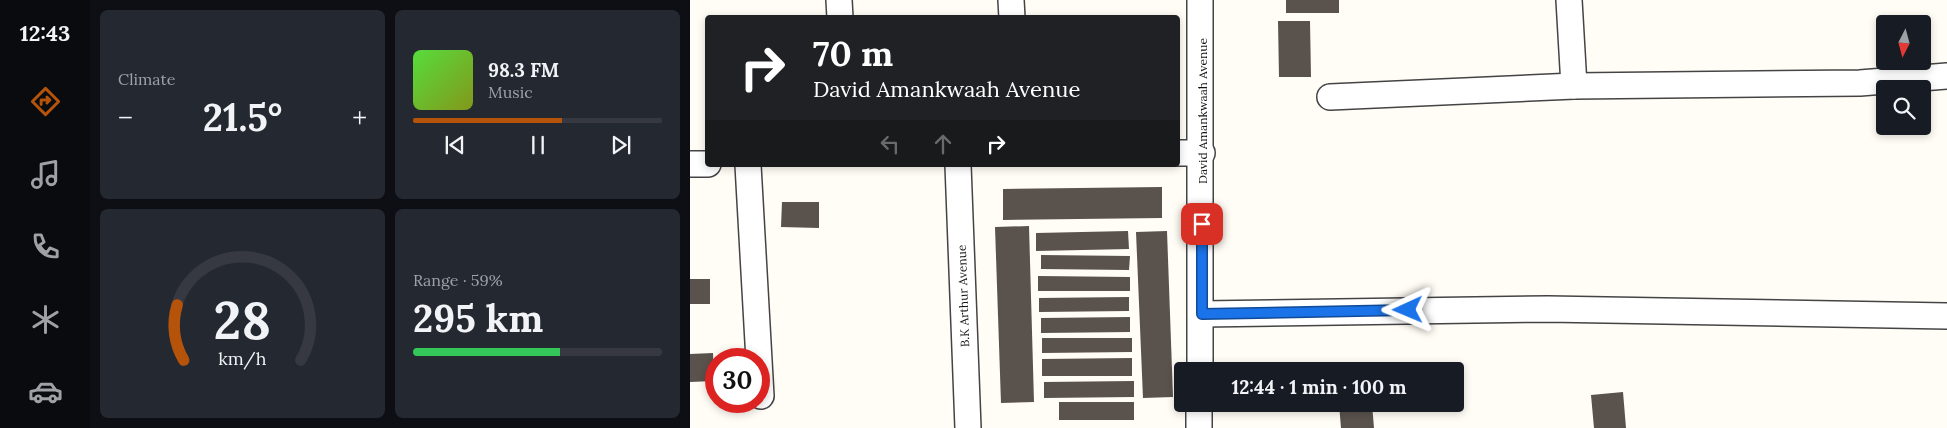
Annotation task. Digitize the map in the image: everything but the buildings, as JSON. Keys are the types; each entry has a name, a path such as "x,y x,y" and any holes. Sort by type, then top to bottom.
{"street":[{"path":"839,0 840,15"},
{"path":"1011,0 1012,15"},
{"name":"David Amankwaah Avenue","path":"1200,0 1202,153 1200,362"},
{"path":"1569,0 1574,86"},
{"path":"1330,97 1574,86 1860,83 1947,76"},
{"path":"1180,153 1202,153"},
{"path":"690,164 705,164"},
{"path":"748,167 758,348"},
{"name":"B.K Arthur Avenue","path":"958,167 968,428"},
{"path":"1202,314 1548,309 1947,316"},
{"path":"1199,428 1200,412"}],"route":[{"path":"1202,224 1202,314 1408,310"}]}
